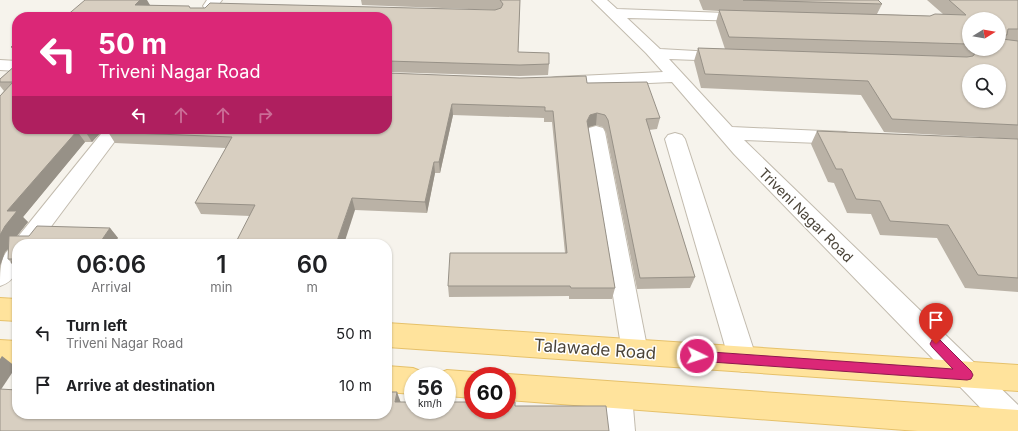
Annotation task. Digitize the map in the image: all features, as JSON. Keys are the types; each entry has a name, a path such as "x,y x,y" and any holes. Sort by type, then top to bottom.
{"main road":[{"path":"0,309 12,310"},
{"name":"Talawade Road","path":"392,335 1018,378"},
{"path":"0,352 12,353"},
{"path":"392,379 404,380"},
{"path":"516,388 1018,424"}],"street":[{"path":"606,6 764,17"},
{"name":"Triveni Nagar Road","path":"606,6 655,54 747,155 1018,424"},
{"path":"655,54 743,56"},
{"path":"0,65 12,66"},
{"path":"543,82 676,77"},
{"path":"596,132 635,352"},
{"path":"727,133 860,139"},
{"path":"29,239 111,134"},
{"path":"675,139 743,360"},
{"path":"0,276 12,260"},
{"path":"618,395 620,431"}],"building":[{"path":"85,0 140,0 135,5 189,6 190,8 205,8 210,3 495,10 501,8 503,4 500,0 520,0 518,52 549,53 549,64 520,65 392,61 392,12 71,12"},
{"path":"743,0 878,0 882,4"},
{"path":"949,0 1018,0 1018,29 1008,29 1007,35 1006,12 963,12"},
{"path":"719,10 930,16 935,14 962,15 962,44 729,37"},
{"path":"1006,40 1018,41 1018,125 892,119 868,81 705,74 698,48 967,57 1006,56"},
{"path":"12,68 12,82 0,82 0,79"},
{"path":"392,73 520,78 586,76 587,83 647,82 660,118 646,119 695,277 640,278 608,120 605,115 597,113 590,115 587,121 615,288 571,288 570,286 448,286 450,253 567,253 553,111 545,111 545,107 452,104 439,162 434,162 425,202 352,198 338,239 238,239 255,205 195,203 232,137 158,134 392,134"},
{"path":"12,83 12,134 74,134 7,211 17,211 0,235 0,96"},
{"path":"817,131 1018,139 1018,278 978,275 948,225 890,221 880,201 856,199 842,169 836,169"},
{"path":"37,226 110,228 102,239 12,239 12,259 8,259 9,236 29,236"},
{"path":"0,389 12,390 12,419 392,419 392,392 397,392 395,402 404,402 404,419 456,419 456,402 464,402 464,419 516,419 516,406 606,406 609,431 0,431"}],"route":[{"path":"697,356 967,375 936,344"}]}
